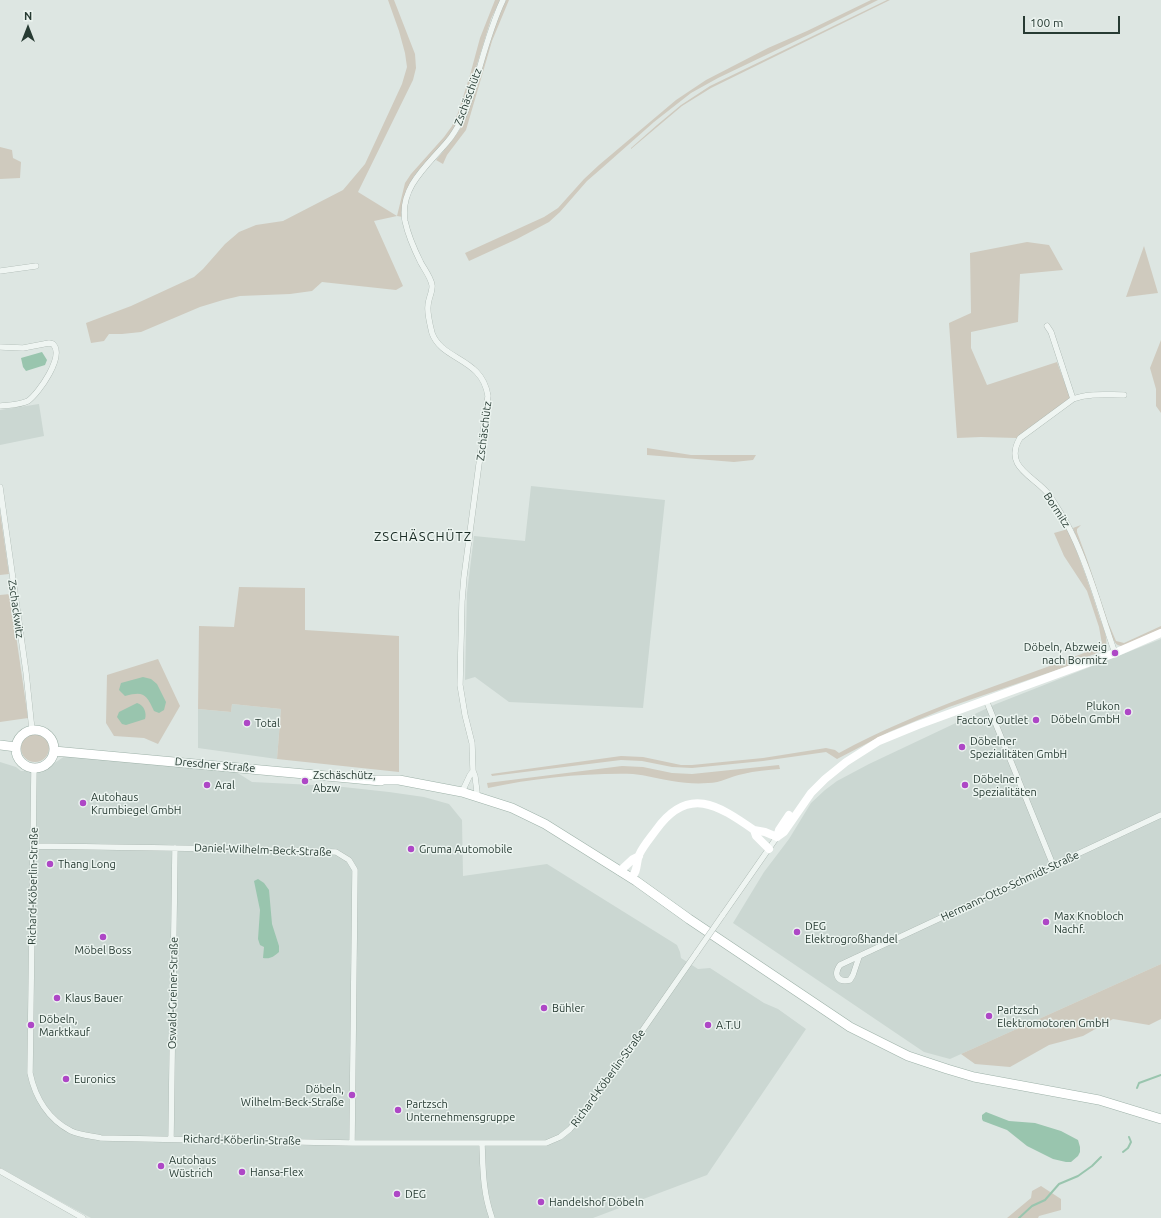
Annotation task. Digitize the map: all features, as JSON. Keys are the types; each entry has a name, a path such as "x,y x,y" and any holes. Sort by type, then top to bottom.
{"main road":[{"path":"32,730 43,731 47,734 53,743 54,750 48,763 34,768 22,763 16,753 16,747 21,736 32,730"},
{"path":"0,745 16,747"},
{"name":"Dresdner Straße","path":"54,750 376,780 396,780 475,795 532,817 577,842 632,878 640,888 659,902 689,919 850,1027 908,1056 947,1070 974,1077 1099,1100 1161,1119"}],"street":[{"name":"Zschäschütz","path":"475,795 472,743 460,685 462,601 488,396 485,384 478,373 436,342 432,332 428,307 433,286 411,238 407,227 405,213 408,192 416,178 453,134 464,114 493,20 503,0"},
{"path":"0,271 36,266"},
{"path":"1047,326 1051,332 1073,400"},
{"path":"0,347 23,348 50,343 53,344 56,349 56,358 53,366 32,397 21,403 0,406"},
{"name":"Bormitz","path":"1115,653 1073,536 1048,495 1021,470 1016,458 1016,445 1020,438 1073,400 1082,396 1090,395 1124,395"},
{"name":"Zschackwitz","path":"0,487 26,672 32,730"},
{"path":"632,878 638,866 639,856 661,823 670,814 685,805 698,803 712,805 722,809 754,830 765,832 777,837 784,832 811,793 825,778 846,762 879,741 918,725 1115,653 1161,633"},
{"path":"986,700 1053,865"},
{"name":"Richard-Köberlin-Straße","path":"34,768 31,1077 36,1092 50,1115 71,1131 101,1138 482,1144 546,1143 560,1137 570,1129 594,1100 777,837"},
{"name":"Zschäschütz","path":"462,792 473,771"},
{"name":"Hermann-Otto-Schmidt-Straße","path":"859,957 850,980 844,982 839,979 836,974 840,965 1161,815"},
{"path":"754,830 756,836 769,849"},
{"name":"Daniel-Wilhelm-Beck-Straße","path":"34,846 336,852 349,860 355,870 352,1142"},
{"name":"Oswald-Greiner-Straße","path":"171,1138 175,848"},
{"path":"620,871 633,859 639,856"},
{"path":"482,1144 483,1183 492,1218"},
{"path":"0,1171 83,1218"}],"shaded area":[{"path":"388,0 394,0 415,54 416,68 413,80 358,192 397,216 374,221 403,286 396,290 322,282 312,291 290,294 240,296 200,307 141,332 109,334 104,341 91,343 86,323 131,306 194,277 225,244 239,232 256,225 283,221 343,190 365,164 402,84 407,67 399,31"},
{"path":"495,0 500,0 491,19 462,113 455,127 446,139 414,176 410,184 403,217 397,216 405,183 452,126 458,113 480,38"},
{"path":"506,0 509,0 492,41 466,130 447,155 443,164 436,160 460,129 467,113 496,21"},
{"path":"871,0 878,0 718,78 691,93 654,122 587,181 560,212 549,222 517,239 469,261 465,253 544,217 558,208 599,165 676,100 706,80 768,48"},
{"path":"887,0 890,0 711,88 682,106 631,149 681,105 710,86"},
{"path":"0,147 12,150 13,158 21,162 20,178 0,179"},
{"path":"1027,242 1049,245 1063,270 1020,274 1018,322 971,332 971,348 987,385 1057,362 1071,400 1017,438 957,438 949,323 971,313 970,253"},
{"path":"1144,246 1158,293 1126,297"},
{"path":"1161,340 1161,413 1156,406 1156,389 1150,368"},
{"path":"42,352 47,360 45,365 26,371 23,367 21,358"},
{"path":"39,404 44,436 0,445 0,410"},
{"path":"647,448 691,455 756,455 753,460 734,462 647,455"},
{"path":"531,486 665,500 643,708 509,702 475,677 465,680 467,593 474,536 525,541"},
{"path":"0,512 9,574 0,575"},
{"path":"1081,525 1077,529 1077,532 1116,641 1124,643 1161,626 1161,629 1123,646 1119,646 1116,643 1113,639 1073,528"},
{"path":"1068,529 1089,585 1106,639 1106,646 1103,650 1082,659 1083,661 949,707 889,732 837,759 826,752 763,761 692,768 672,767 642,761 621,760 492,776 491,774 621,756 643,757 681,765 692,765 763,758 826,748 835,750 839,753 902,722 1099,647 1102,644 1099,627 1087,591 1064,556 1054,533"},
{"path":"239,587 305,588 305,630 399,636 399,772 277,759 281,709 232,704 231,712 198,709 199,626 234,627"},
{"path":"10,594 28,718 0,722 0,595"},
{"path":"1161,639 1161,964 950,1059 924,1052 733,923 764,872 789,839 811,803 837,781 869,764 996,704"},
{"path":"158,659 180,706 158,744 144,738 114,736 106,723 107,675"},
{"path":"143,677 151,679 157,684 166,702 164,710 159,713 154,711 149,700 143,695 136,694 125,696 119,690 121,683"},
{"path":"137,703 146,714 145,719 126,725 122,724 117,717 119,712"},
{"path":"232,704 281,709 277,759 198,748 198,709 231,712"},
{"path":"35,734 41,735 45,738 48,742 48,754 45,758 41,761 35,762 29,761 25,758 22,754 21,748 22,742 25,738 29,735"},
{"path":"65,756 233,770 252,782 334,786 389,792 424,797 449,804 462,820 463,876 547,864 677,945 681,958 698,969 710,968 764,1003 778,1009 806,1029 707,1175 593,1218 91,1218 0,1169 0,762 16,767 21,771 33,771 50,766"},
{"path":"779,765 780,769 752,772 713,783 676,782 633,774 597,774 524,781 488,788 487,783 622,766 643,767 672,773 692,774"},
{"path":"258,879 264,883 269,890 272,924 279,946 279,952 270,958 263,958 264,947 260,945 258,939 260,910 254,881"},
{"path":"1161,964 1161,1019 1149,1025 1113,1019 1083,1036 1049,1045 1010,1067 975,1064 961,1054"},
{"path":"986,1112 1009,1121 1035,1123 1061,1131 1078,1140 1080,1152 1071,1162 1053,1159 1027,1146 1007,1130 983,1121 982,1115"},
{"path":"1041,1186 1061,1199 1061,1210 1039,1216 1038,1218 1007,1218 1031,1198 1032,1191"}],"waterway":[{"path":"1137,1088 1139,1083 1161,1075"},
{"path":"1123,1152 1128,1148 1131,1142 1129,1137"},
{"path":"1019,1218 1032,1206 1045,1200 1059,1184 1078,1176 1092,1166 1101,1157"}],"place":[{"name":"Döbeln, Abzweig nach Bormitz","path":"1115,653"},
{"name":"Plukon Döbeln GmbH","path":"1128,712"},
{"name":"Factory Outlet","path":"1036,720"},
{"name":"Total","path":"247,723"},
{"name":"Döbelner Spezialitäten GmbH","path":"962,747"},
{"name":"Zschäschütz, Abzw","path":"305,781"},
{"name":"Aral","path":"207,785"},
{"name":"Döbelner Spezialitäten","path":"965,785"},
{"name":"Autohaus Krumbiegel GmbH","path":"83,803"},
{"name":"Gruma Automobile","path":"411,849"},
{"name":"Thang Long","path":"50,864"},
{"name":"Max Knobloch Nachf.","path":"1046,922"},
{"name":"DEG Elektrogroßhandel","path":"797,932"},
{"name":"Möbel Boss","path":"103,937"},
{"name":"Klaus Bauer","path":"57,998"},
{"name":"Bühler","path":"544,1008"},
{"name":"Partzsch Elektromotoren GmbH","path":"989,1016"},
{"name":"Döbeln, Marktkauf","path":"31,1025"},
{"name":"A.T.U","path":"708,1025"},
{"name":"Euronics","path":"66,1079"},
{"name":"Döbeln, Wilhelm-Beck-Straße","path":"352,1095"},
{"name":"Partzsch Unternehmensgruppe","path":"398,1110"},
{"name":"Autohaus Wüstrich","path":"161,1166"},
{"name":"Hansa-Flex","path":"242,1172"},
{"name":"DEG","path":"397,1194"},
{"name":"Handelshof Döbeln","path":"541,1202"}],"district":[{"name":"ZSCHÄSCHÜTZ","path":"423,537"}]}
